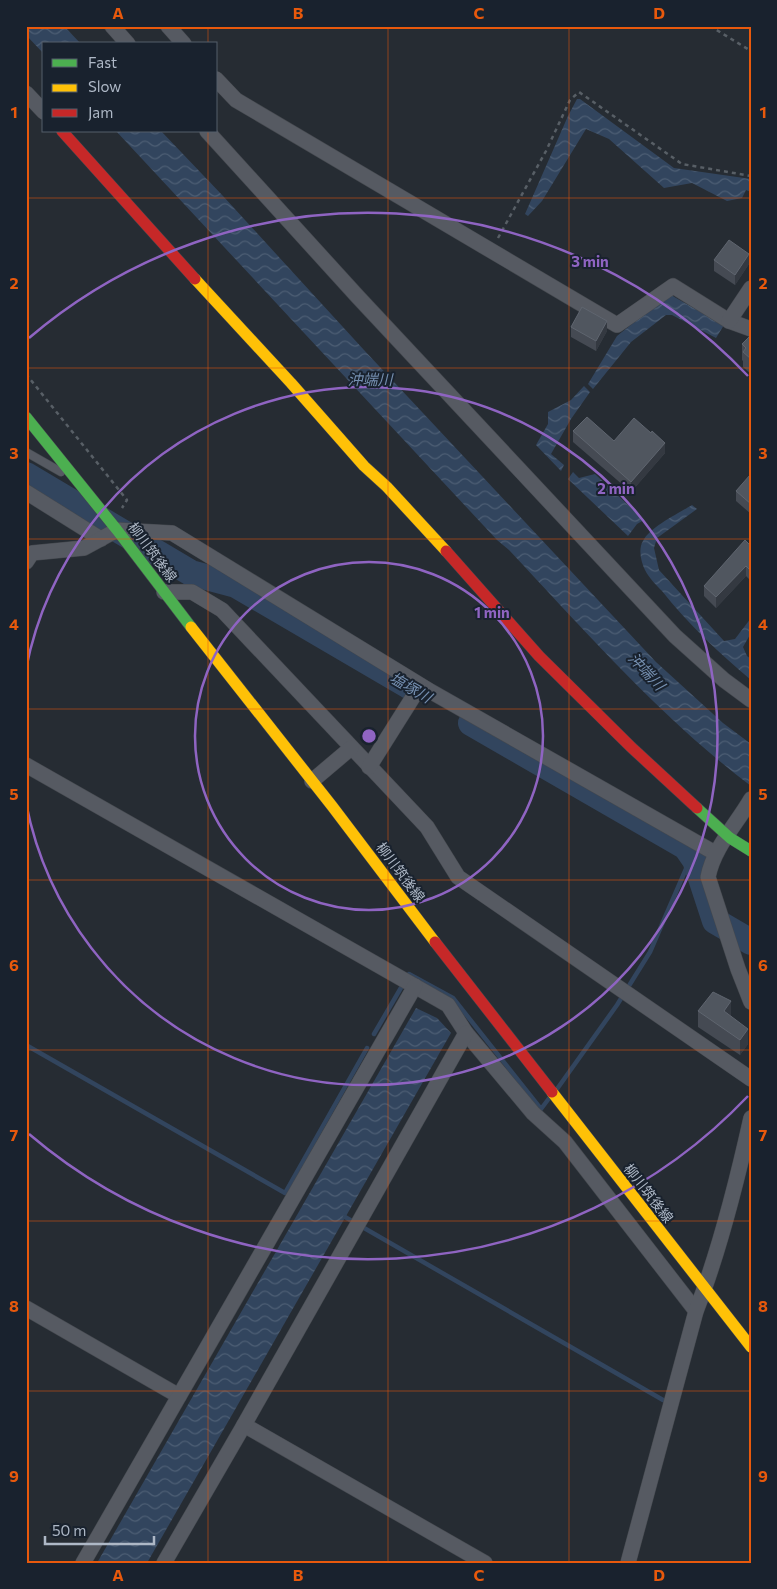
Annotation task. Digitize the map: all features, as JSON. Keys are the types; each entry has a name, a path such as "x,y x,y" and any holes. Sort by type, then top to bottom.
{"main road":[{"path":"63,132 182,265 292,383 364,466 387,487 539,656 631,747 728,835 751,851"},
{"name":"柳川筑後線","path":"26,417 114,527 704,1289 751,1347"}],"street":[{"path":"112,26 126,42"},
{"path":"168,26 182,42"},
{"path":"218,80 236,100 617,324 672,286 730,321 751,329"},
{"path":"26,93 42,110"},
{"path":"208,132 358,297 675,636 724,680 751,700"},
{"path":"730,321 751,288"},
{"path":"26,492 100,539"},
{"path":"26,562 32,553 84,548 100,539 114,527 172,533 420,686 715,853"},
{"path":"164,592 192,592 222,610 427,827 458,877 751,1079"},
{"path":"369,767 420,686"},
{"path":"312,781 351,748"},
{"path":"26,765 448,1005 466,1033 533,1113 564,1142 696,1311"},
{"path":"748,804 715,853 708,878 751,1002"},
{"path":"83,1563 414,986"},
{"path":"164,1563 466,1033"},
{"path":"628,1563 696,1311 745,1171 751,1118"},
{"path":"26,1308 179,1396"},
{"path":"244,1425 485,1563"}],"lane":[{"path":"26,452 77,481"}],"path":[{"path":"710,26 751,50"},
{"path":"491,250 546,151 570,100 579,92 682,164 751,176"},
{"path":"26,374 127,500 114,527"}],"water":[{"path":"26,26 64,26 79,42 42,42 42,52 26,35"},
{"path":"577,99 580,99 674,168 751,179 751,192 746,190 742,198 727,201 692,183 664,188 609,139 586,129 542,201 528,216 525,214"},
{"name":"沖端川","path":"117,132 162,132 656,662 723,723 751,744 751,786 718,760 655,703 509,550 497,540"},
{"path":"669,294 724,325 716,338 672,315 666,315 631,342 593,389 588,384 617,336"},
{"path":"584,386 590,392 571,419 551,454 564,465 561,471 536,445 548,424 548,412 571,400"},
{"path":"26,463 63,491 63,508 26,485"},
{"path":"573,472 579,478 595,474 644,520 637,524 628,536 568,479"},
{"path":"692,505 697,509 657,538 654,548 659,570 724,641 735,639 751,618 751,633 743,647 747,656 751,659 751,680 693,627 651,579 642,563 641,548 647,536 665,521"},
{"path":"416,1008 437,1018 451,1033 147,1563 97,1563"}],"building":[{"path":"729,240 749,254 735,275 714,260"},
{"path":"582,307 607,321 596,341 571,327"},
{"path":"751,335 751,359 743,352 746,348 742,344"},
{"path":"587,417 614,441 634,418 665,443 631,482 573,431"},
{"path":"751,475 751,504 736,491"},
{"path":"745,540 751,546 751,571 746,566 716,597 704,586"},
{"path":"713,992 731,1001 724,1011 748,1029 740,1040 698,1011"}],"waterway":[{"name":"塩塚川","path":"26,475 191,573 236,585 414,689"},
{"name":"塩塚川","path":"471,723 686,847 695,860 715,921 751,942"},
{"path":"557,1089 617,1005 650,952 692,855"},
{"path":"409,974 453,998 541,1109 550,1097"},
{"path":"374,1034 402,986"},
{"path":"26,1045 285,1193 367,1048"},
{"path":"345,1217 663,1400"}],"traffic: fast":[{"path":"26,417 117,530 191,627"},
{"path":"697,808 730,838 751,851"}],"traffic: slow":[{"path":"195,279 364,466 387,487 446,551"},
{"path":"191,627 332,806 435,942"},
{"path":"552,1092 751,1347"}],"traffic: jam":[{"path":"63,132 195,279"},
{"path":"446,551 539,656 631,747 697,808"},
{"path":"435,942 552,1092"}]}
